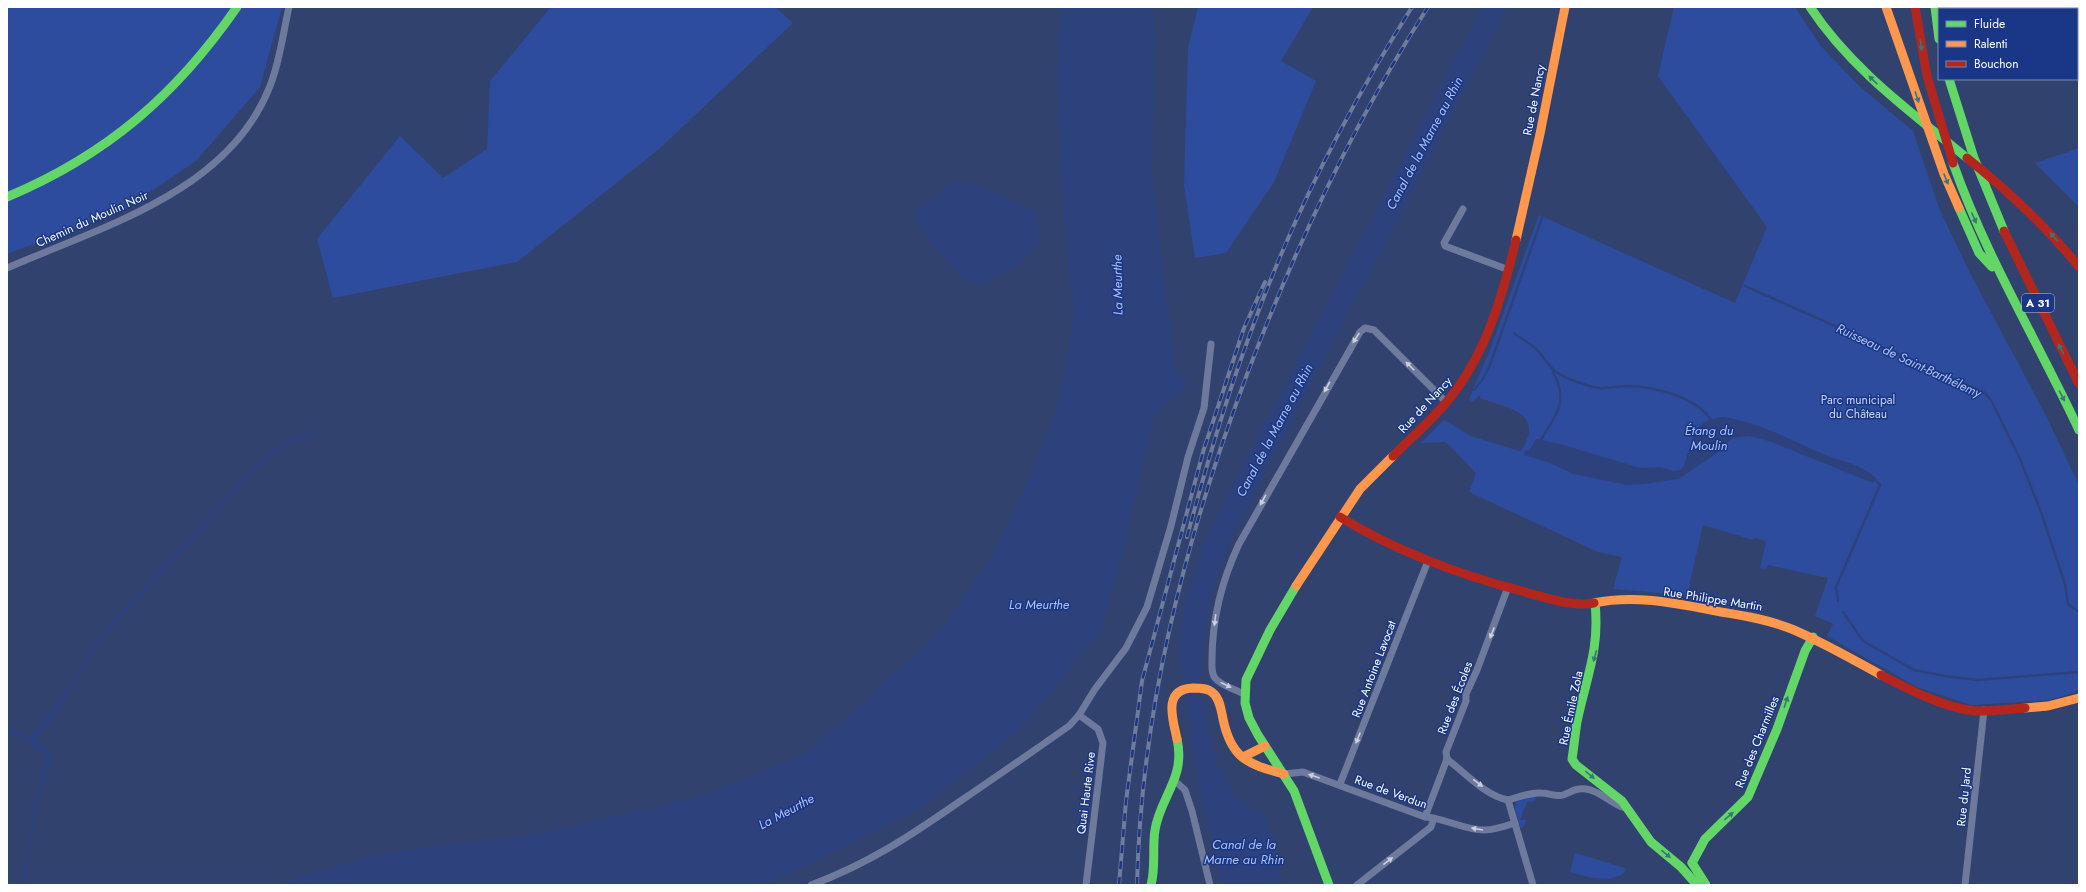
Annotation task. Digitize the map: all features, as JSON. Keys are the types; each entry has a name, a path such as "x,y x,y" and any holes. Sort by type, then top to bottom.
{"main road":[{"path":"7,197 61,172 118,134 146,111 181,77 212,42 238,7"},
{"name":"Rue de Nancy","path":"1312,843 1294,791 1248,718 1244,694 1246,680 1270,630 1308,565 1340,517 1360,489 1446,402 1469,372 1478,354 1496,313 1509,270 1540,134 1565,7"},
{"path":"1810,7 1834,41 1855,64 1897,101 2002,186 2049,231 2079,267"},
{"path":"1886,7 1932,143 1963,220 1979,253 1999,274"},
{"name":"A 31","path":"1915,7 1929,86 1949,155 1970,209 1999,274 2079,430"},
{"path":"1935,7 1938,31"},
{"name":"A 31","path":"1949,80 1970,151 1998,221 2079,384"},
{"name":"Rue Philippe Martin","path":"1340,517 1375,539 1428,561 1479,580 1568,603 1595,603 1619,599 1686,605 1766,620 1813,637 1914,691 1968,710 2048,706 2079,698"},
{"name":"Rue Émile Zola","path":"1595,603 1598,627 1597,648 1577,722 1572,759 1576,764 1622,801 1625,808 1650,842 1681,867 1697,885"},
{"name":"Rue des Charmilles","path":"1692,864 1705,839 1748,797 1777,728 1805,652 1813,637"},
{"path":"1151,885 1154,870 1155,830 1174,780 1178,748 1171,713 1173,700 1182,690 1205,687 1213,692 1218,700 1230,743 1243,757 1259,767 1284,774"},
{"path":"1243,757 1265,746"},
{"path":"1312,843 1311,852 1323,885"},
{"path":"1312,843 1317,849 1329,885"},
{"path":"1681,867 1692,864 1706,885"}],"street":[{"path":"231,16 244,7"},
{"name":"Chemin du Moulin Noir","path":"7,268 133,214 190,182 222,157 250,125 266,97 275,71 289,7"},
{"path":"1463,209 1444,243 1445,246 1509,270"},
{"path":"1244,694 1222,683 1215,678 1212,672 1212,647 1217,610 1225,577 1239,544 1346,353 1360,332 1369,328 1374,330 1446,402"},
{"path":"811,885 836,876 881,854 910,837 1057,735 1069,726 1079,715 1095,689 1126,648 1147,607 1171,526 1188,457 1204,408 1211,344"},
{"name":"Rue Antoine Lavocat","path":"1340,784 1428,561"},
{"name":"Rue des Écoles","path":"1425,817 1447,759 1446,752 1466,701 1466,694 1477,670 1508,587"},
{"name":"Rue du Jard","path":"1965,885 1984,710"},
{"name":"Quai Haute Rive","path":"1079,715 1098,729 1103,743 1086,885"},
{"path":"1447,759 1494,795 1508,800 1533,794 1556,796 1571,790 1587,789 1604,796 1618,806 1625,808"},
{"name":"Rue de Verdun","path":"1284,774 1303,772 1340,784 1425,817 1485,830 1515,823"},
{"path":"1174,780 1184,790 1192,811 1210,885"},
{"path":"1508,800 1533,885"},
{"path":"1357,885 1431,827 1434,818"}],"green space":[{"path":"7,7 282,7 260,87 196,161 122,211 7,254"},
{"path":"551,7 775,7 793,23 658,150 517,262 333,298 317,239 400,136 443,178 487,149 490,81"},
{"path":"1198,7 1313,7 1281,61 1316,81 1274,182 1226,253 1195,258 1184,185 1188,48"},
{"name":"Parc municipal du Château","path":"1674,7 1795,7 1820,45 1857,84 1913,131 1939,208 1969,271 2045,414 2079,485 2079,691 2049,700 1971,705 1917,687 1827,636 1833,624 1815,616 1828,578 1768,565 1766,569 1760,568 1766,541 1754,538 1753,540 1703,525 1687,595 1613,589 1622,557 1598,552 1469,492 1476,473 1446,442 1421,443 1444,420 1471,436 1516,450 1521,451 1528,438 1529,428 1526,420 1520,414 1501,405 1480,398 1480,395 1472,402 1469,399 1490,350 1539,215 1735,303 1767,227 1658,76"},
{"path":"2079,7 2079,79 2078,8 1956,8"},
{"path":"2079,148 2079,207 2035,163"},
{"path":"1534,796 1536,797 1535,801 1527,802 1520,820 1527,820 1522,828 1515,810 1516,802"},
{"path":"1575,853 1625,868 1626,870 1615,878 1607,879 1570,872"}],"water":[{"name":"La Meurthe","path":"1061,7 1154,7 1152,177 1176,377 1186,374 1185,388 1155,413 1125,542 1101,630 1020,729 919,809 788,875 756,885 274,885 379,854 537,834 701,797 807,753 936,636 990,560 1025,488 1059,403 1074,316 1063,207 1057,71"},
{"name":"Canal de la Marne au Rhin","path":"1482,7 1508,7 1231,538 1214,587 1206,621 1202,655 1201,685 1206,720 1219,769 1222,769 1233,793 1242,802 1265,815 1282,885 1222,885 1197,776 1184,677 1179,660 1183,614 1192,580 1203,544"},
{"path":"952,181 959,181 982,188 1038,214 1040,241 1021,263 979,285 967,280 956,271 922,232 916,222 917,212"},
{"name":"Étang du Moulin","path":"1723,417 1737,419 1776,433 1826,455 1859,467 1876,478 1873,483 1769,441 1749,436 1733,438 1717,453 1679,479 1645,484 1627,485 1573,474 1550,463 1524,455 1525,450 1529,451 1536,439 1564,445 1640,468 1660,467 1674,471 1680,470 1684,465 1696,430 1705,422"},
{"path":"312,432 314,437 286,446 262,465 241,486 109,632 94,651 59,710 36,741 53,752 35,817 29,850 26,885 22,885 34,804 42,780 39,778 45,763 41,753 36,748 24,740 7,732 7,726 29,738 71,684 91,648 106,629 238,483 255,465 279,446"}],"waterway":[{"path":"1474,390 1483,379 1490,365 1542,218"},
{"name":"Ruisseau de Saint-Barthélemy","path":"1745,286 1985,393 1991,400 2020,459 2041,512 2065,584 2068,604 2079,612"},
{"name":"Ruisseau de Saint-Barthélemy","path":"1514,333 1534,347 1556,372 1567,378 1599,388 1627,386 1650,388 1674,394 1696,405 1705,412 1712,421"},
{"path":"1541,440 1559,407 1560,392 1553,372"},
{"path":"1446,417 1448,419 1463,403"},
{"name":"Ruisseau de Saint-Barthélemy","path":"1838,601 1836,587 1880,485 1874,478"},
{"name":"Ruisseau de Saint-Barthélemy","path":"1843,612 1863,641 1914,670 1977,680 2079,672"}],"railway":[{"path":"1187,537 1209,457 1234,378 1286,243 1324,162 1366,83 1412,7"},
{"path":"1137,885 1140,820 1147,755 1157,690 1170,626 1186,563 1224,438 1265,329 1305,234 1327,187 1375,96 1428,7"},
{"path":"1119,885 1126,801 1142,681 1203,452 1244,328 1265,282"}],"traffic: fast":[{"path":"7,197 77,162 108,142 137,119 164,95 189,68 214,39 237,7"},
{"path":"1810,7 1826,29 1863,70 1967,158"},
{"path":"1935,7 1938,31"},
{"path":"1949,80 1974,158 2004,231"},
{"path":"1953,163 1966,198 1996,265 2079,430"},
{"path":"1959,208 1979,253 1992,267"},
{"path":"1296,586 1270,630 1246,680 1245,703 1249,718 1258,735 1294,791 1329,885"},
{"path":"1595,603 1596,635 1594,650 1577,722 1572,759 1576,765 1622,801 1651,842 1681,867 1697,885"},
{"path":"1692,863 1705,839 1748,797 1777,729 1805,651 1813,637"},
{"path":"1151,885 1155,830 1178,765 1179,753 1177,739"},
{"path":"1692,863 1706,885"}],"traffic: slow":[{"path":"1516,240 1540,134 1565,7"},
{"path":"1886,7 1944,174 1959,208"},
{"path":"1296,586 1360,489 1393,456"},
{"path":"1594,603 1626,599 1658,601 1767,621 1805,635 1838,651 1881,675"},
{"path":"1177,739 1172,715 1173,700 1177,694 1183,690 1193,688 1206,689 1211,691 1217,698 1226,732 1236,751 1260,767 1284,774"},
{"path":"2025,708 2048,706 2079,698"},
{"path":"1243,757 1265,746"}],"traffic: jam":[{"path":"1915,7 1927,76 1953,163"},
{"path":"1967,158 2026,210 2053,237 2079,267"},
{"path":"2004,231 2079,384"},
{"path":"1393,456 1432,418 1453,394 1465,377 1492,321 1516,240"},
{"path":"1340,517 1406,552 1453,570 1568,603 1594,603"},
{"path":"1881,675 1928,698 1967,710 1979,711 2025,708"}]}
